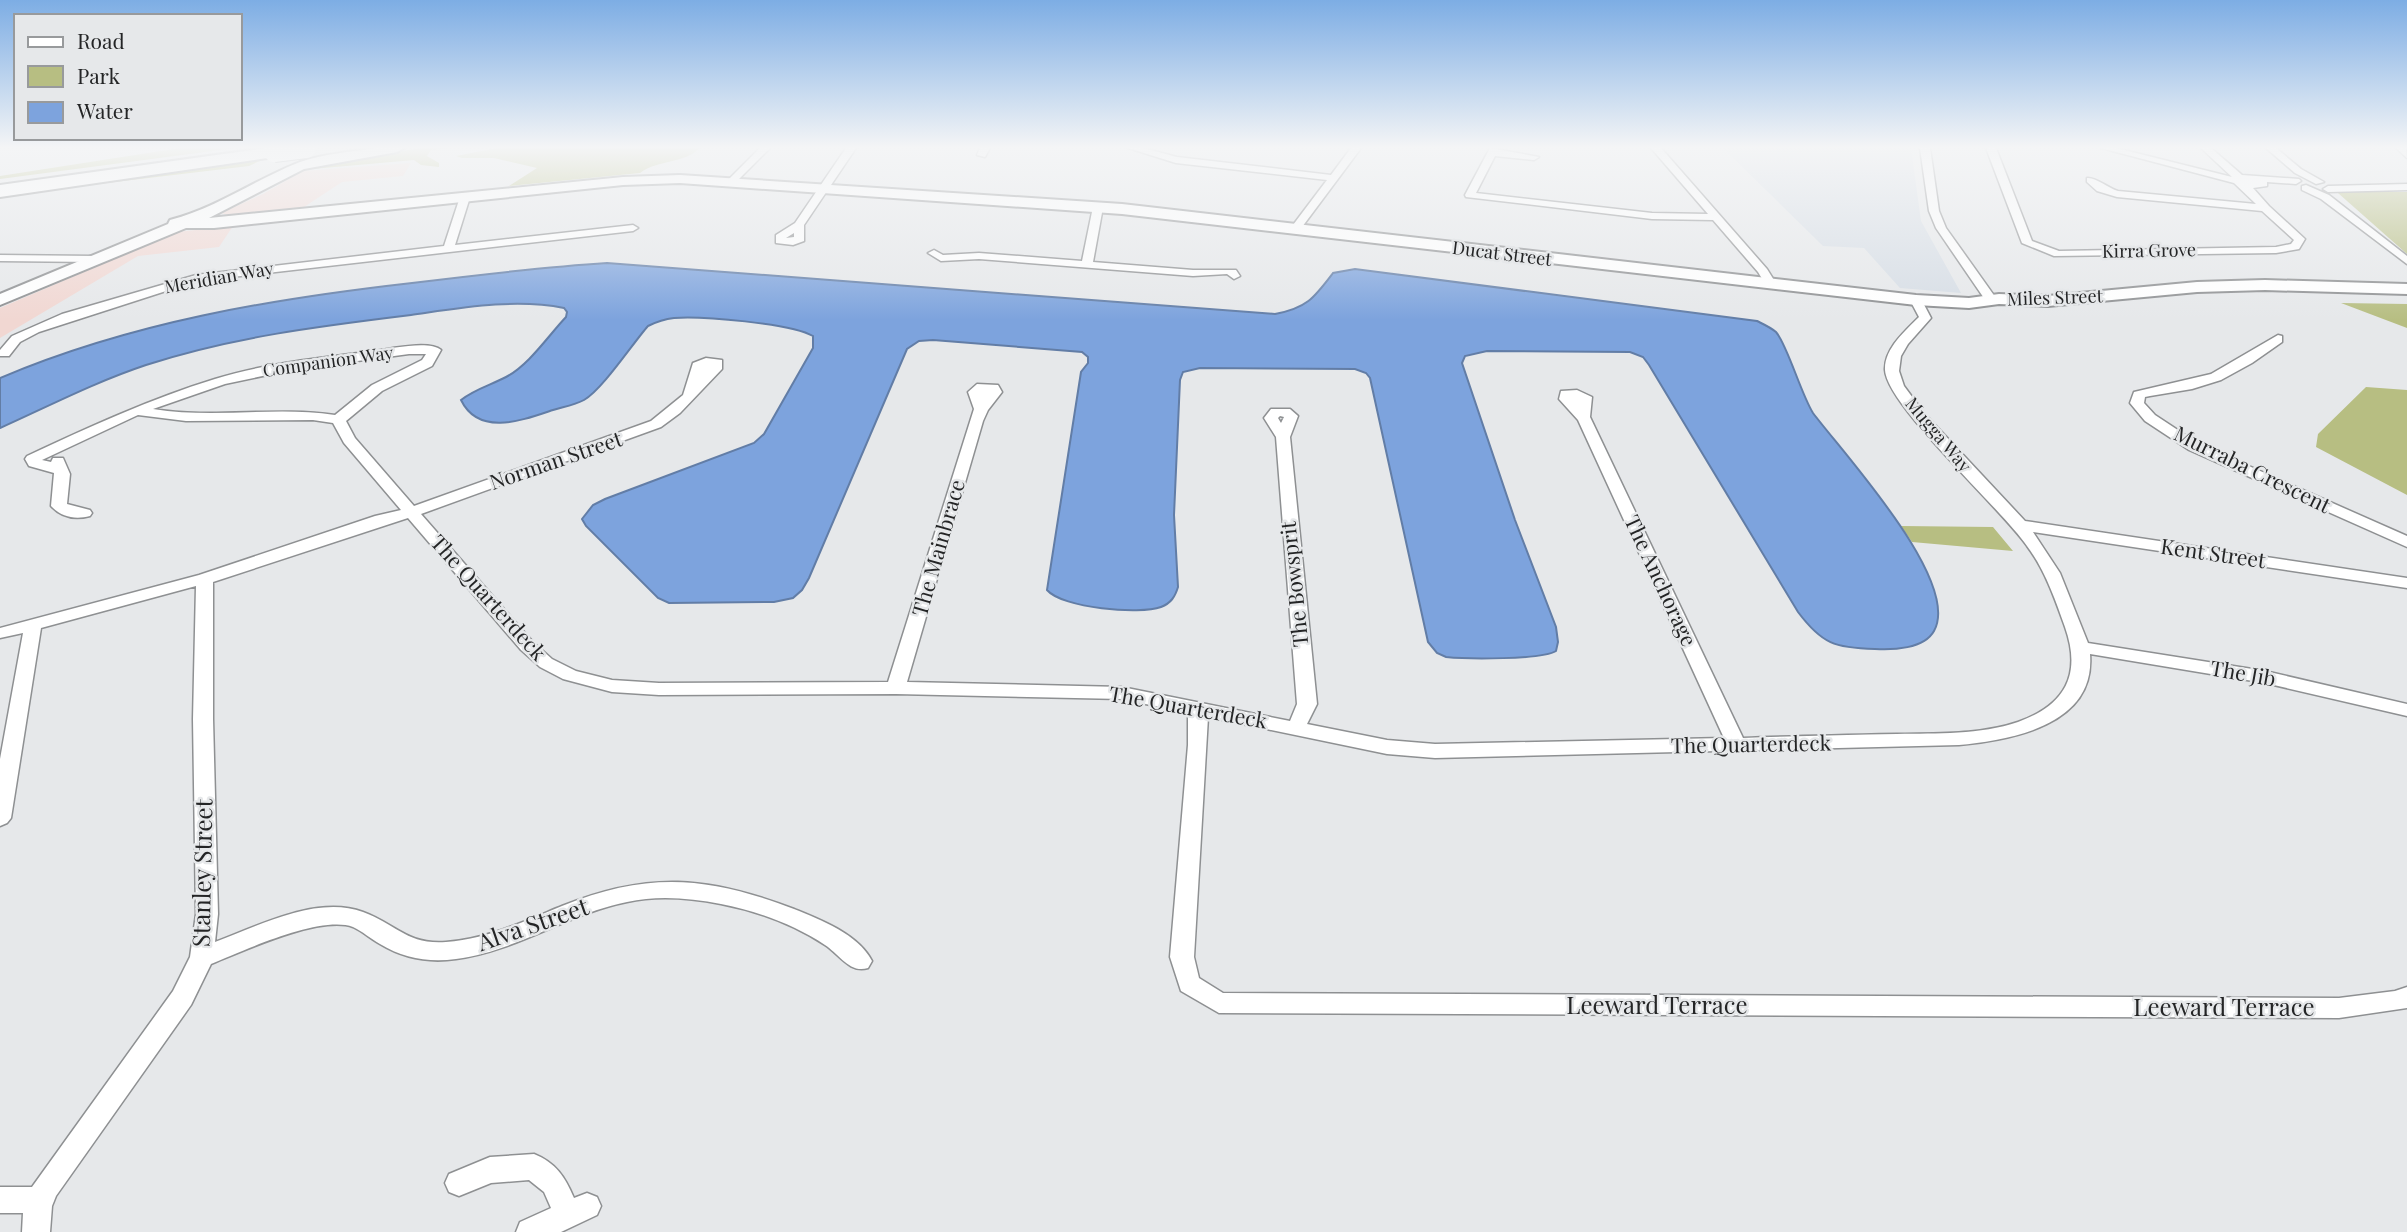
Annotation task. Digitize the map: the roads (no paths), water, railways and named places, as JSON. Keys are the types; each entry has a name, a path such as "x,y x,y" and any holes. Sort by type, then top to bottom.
{"street":[{"path":"180,223 215,205"},
{"path":"0,300 223,205"},
{"name":"Ducat Street","path":"180,223 234,221 383,205"},
{"path":"449,248 462,205"},
{"path":"799,225 812,205"},
{"name":"Ducat Street","path":"1076,205 1771,285 1916,300 1969,303 1992,301"},
{"path":"1295,229 1313,205"},
{"path":"1561,205 1652,216 1715,218"},
{"path":"1704,205 1763,271 1771,285"},
{"path":"1933,205 1941,228 1992,301"},
{"name":"Kirra Grove","path":"2013,205 2027,243 2058,254 2161,250 2276,250 2295,247 2300,239 2263,205"},
{"path":"2239,205 2265,208"},
{"path":"2344,205 2407,261"},
{"path":"1087,264 1098,207"},
{"name":"Meridian Way","path":"4,353 16,339 35,329 196,278 633,228"},
{"path":"979,256 1193,273"},
{"path":"0,258 95,259"},
{"name":"Miles Street","path":"1992,301 2074,299 2227,286 2322,284 2407,289"},
{"name":"Miles Street","path":"1992,301 2021,305 2407,296"},
{"name":"Mugga Way","path":"1916,300 1925,318 1908,337 1893,362 1895,381 1916,413 2019,525"},
{"name":"Murraba Crescent","path":"2278,339 2237,368 2189,386 2151,390 2138,395 2137,403 2150,418 2194,447 2407,542"},
{"name":"Companion Way","path":"61,471 32,460 136,411 195,388 263,371 373,355 435,350 426,363 377,388 338,420"},
{"name":"Norman Street","path":"0,633 205,579 381,519 411,512 660,424 678,410 690,393"},
{"name":"The Mainbrace","path":"896,688 981,409"},
{"path":"136,411 173,416 302,416 338,420"},
{"name":"The Anchorage","path":"1583,417 1737,745"},
{"name":"The Quarterdeck","path":"338,420 349,440 527,646 546,663 570,675 612,685 659,689 896,688 1122,693 1396,748 1435,751 1959,739 2010,731 2036,722 2066,702 2080,679 2082,657 2055,579 2038,549 2019,525"},
{"name":"Companion Way","path":"84,513 69,513 59,506 61,471 58,460 108,424"},
{"name":"The Bowsprit","path":"1283,437 1307,704 1296,728"},
{"name":"Kent Street","path":"2019,525 2407,583"},
{"name":"Stanley Street","path":"40,1200 59,1167 182,998 202,957 207,914 203,719 205,579"},
{"path":"0,818 33,624"},
{"name":"The Jib","path":"2080,647 2265,677 2405,710"},
{"name":"Leeward Terrace","path":"1198,707 1198,745 1182,957 1189,984 1219,1003 2339,1008 2397,1001 2407,997"},
{"name":"Alva Street","path":"202,957 308,920 336,916 361,921 408,949 457,950 513,936 610,897 658,890 703,892 745,901 810,924 833,937 860,961"},
{"path":"460,1183 490,1170 534,1167 554,1183 577,1210 530,1232"},
{"path":"0,1200 40,1200 36,1232"}],"water":[{"path":"607,263 1275,314 1295,309 1309,301 1333,273 1355,269 1757,321 1776,332 1813,413 1871,486 1916,550 1931,581 1938,609 1934,631 1923,642 1899,648 1849,647 1822,638 1798,612 1649,365 1643,357 1630,352 1487,351 1465,356 1462,363 1515,520 1556,627 1556,651 1520,657 1446,657 1437,653 1428,642 1370,378 1366,373 1355,369 1200,368 1183,372 1180,380 1174,515 1178,587 1172,599 1161,607 1136,610 1084,605 1055,596 1047,590 1081,372 1088,363 1088,357 1082,352 933,340 919,341 907,349 809,578 793,598 774,602 669,603 658,598 582,519 593,505 605,499 754,443 764,434 813,348 813,336 786,327 704,318 661,321 648,326 608,377 584,400 528,418 502,423 479,419 461,400 523,365 566,317 567,312 564,308 526,304 468,307 277,334 178,355 109,379 0,428 0,378 50,358 151,328 254,305 359,289"}]}
